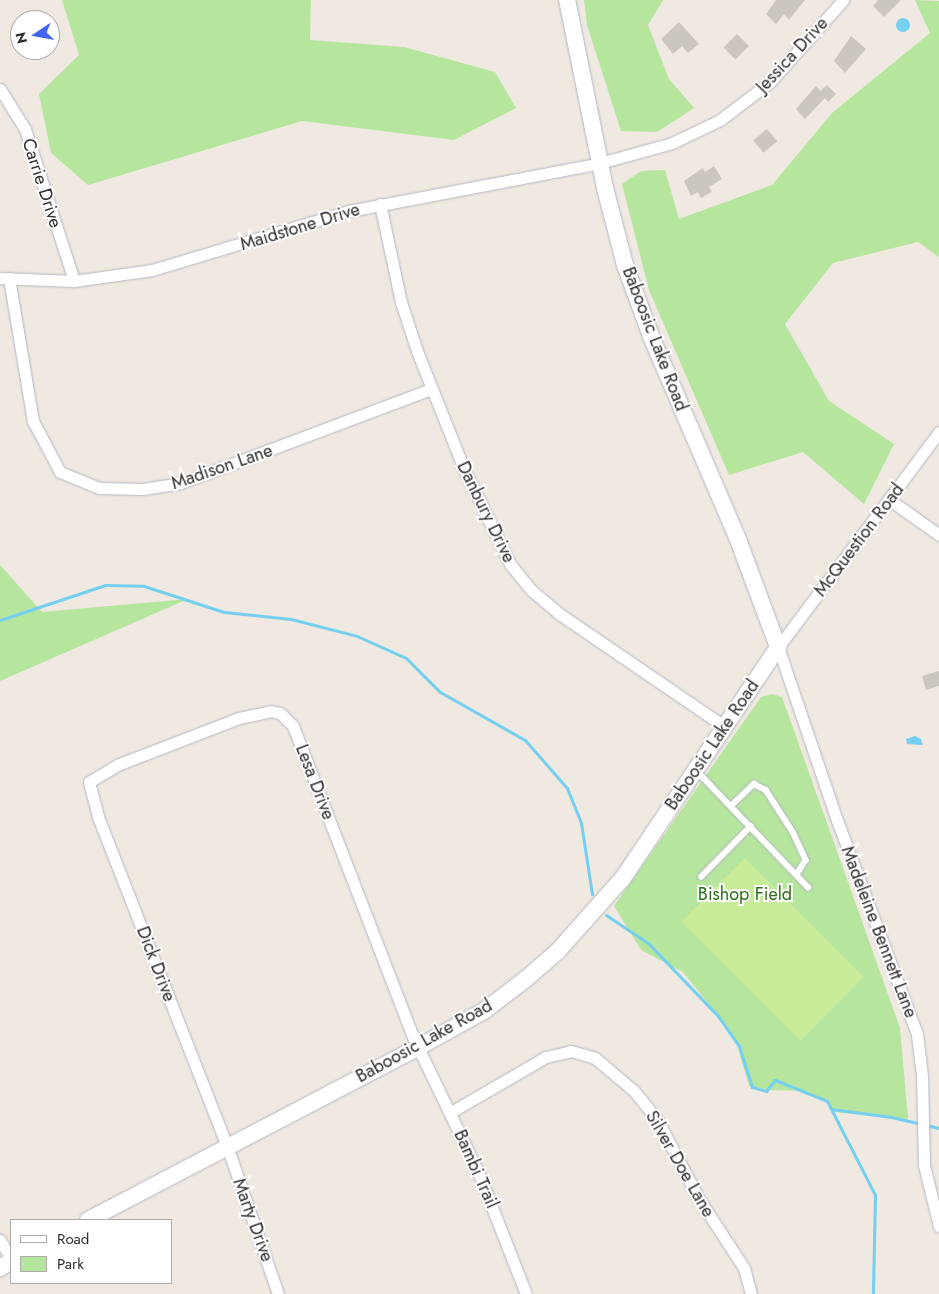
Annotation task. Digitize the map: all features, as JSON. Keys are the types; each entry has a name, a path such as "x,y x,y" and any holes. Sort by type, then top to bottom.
{"street":[{"name":"Baboosic Lake Road","path":"90,1219 484,1011 557,952 623,878 694,768 778,647 737,537 637,300 611,214 567,0"},
{"name":"Jessica Drive","path":"600,163 672,143 737,108 770,82 843,0"},
{"name":"Carrie Drive","path":"0,89 24,129 74,281"},
{"name":"Maidstone Drive","path":"4,278 74,281 152,270 310,221 380,204 600,163"},
{"name":"Danbury Drive","path":"380,204 401,302 431,389 489,522 510,564 531,590 561,615 724,726"},
{"name":"Madison Lane","path":"4,278 33,421 60,472 84,484 99,488 143,489 182,483 431,389"},
{"name":"McQuestion Road","path":"778,647 890,500 939,432"},
{"path":"890,500 939,535"},
{"name":"Madeleine Bennett Lane","path":"778,647 837,820 917,1034 922,1076 924,1165 939,1226"},
{"name":"Lesa Drive","path":"89,782 117,765 251,714 271,711 287,718 298,737 417,1048"},
{"name":"Dick Drive","path":"89,782 98,816 227,1146"},
{"name":"Bambi Trail","path":"417,1048 451,1112 504,1233 526,1294"},
{"name":"Silver Doe Lane","path":"451,1112 546,1057 571,1051 595,1058 634,1091 658,1121 699,1199 744,1268 751,1294"},
{"name":"Marty Drive","path":"227,1146 278,1294"},
{"path":"0,1240 10,1258"}],"lane":[{"path":"694,768 808,887"},
{"path":"731,806 754,784 766,790 806,860 797,875"},
{"path":"701,877 751,826"}],"green space":[{"path":"62,0 311,0 310,40 404,47 495,72 516,108 454,140 302,121 88,185 51,153 39,94 79,55"},
{"path":"584,0 663,0 648,25 669,79 694,108 657,132 621,131 587,25"},
{"path":"915,0 939,1 939,257 918,242 833,263 785,324 829,401 894,444 864,504 803,452 729,475 649,290 622,184 641,171 665,170 679,219 772,185 832,113 930,33"},
{"path":"0,565 42,612 188,599 0,681"},
{"name":"Bishop Field","path":"772,694 782,697 900,1028 908,1119 834,1112 825,1100 806,1091 759,1090 749,1086 736,1041 719,1017 683,972 641,950 614,906 761,697"},
{"path":"745,858 864,977 800,1040 681,922"}],"water":[{"path":"903,18 908,20 910,25 908,30 903,32 898,30 896,25 898,20"},
{"path":"915,736 921,739 923,745 907,744 906,739"}],"building":[{"path":"776,0 805,0 789,20 784,14 776,24 766,14"},
{"path":"878,0 901,0 884,17 873,6"},
{"path":"679,22 699,44 688,53 682,46 673,54 661,39"},
{"path":"737,34 749,46 736,59 724,47"},
{"path":"851,36 866,49 845,73 834,61"},
{"path":"827,85 836,94 828,102 825,98 805,119 796,109 816,86 820,91"},
{"path":"767,129 777,141 763,153 753,141"},
{"path":"714,166 722,179 709,187 712,192 701,198 698,192 691,196 684,181 703,168 705,172"},
{"path":"939,671 939,686 926,690 922,676"}],"waterway":[{"path":"0,620 105,585 144,586 224,612 291,619 357,636 406,658 440,692 525,740 567,788 581,823 592,894"},
{"path":"606,915 648,943 718,1016 739,1046 752,1087 766,1091 775,1080 827,1101 875,1195 873,1294"},
{"path":"831,1109 891,1117 939,1128"}]}
